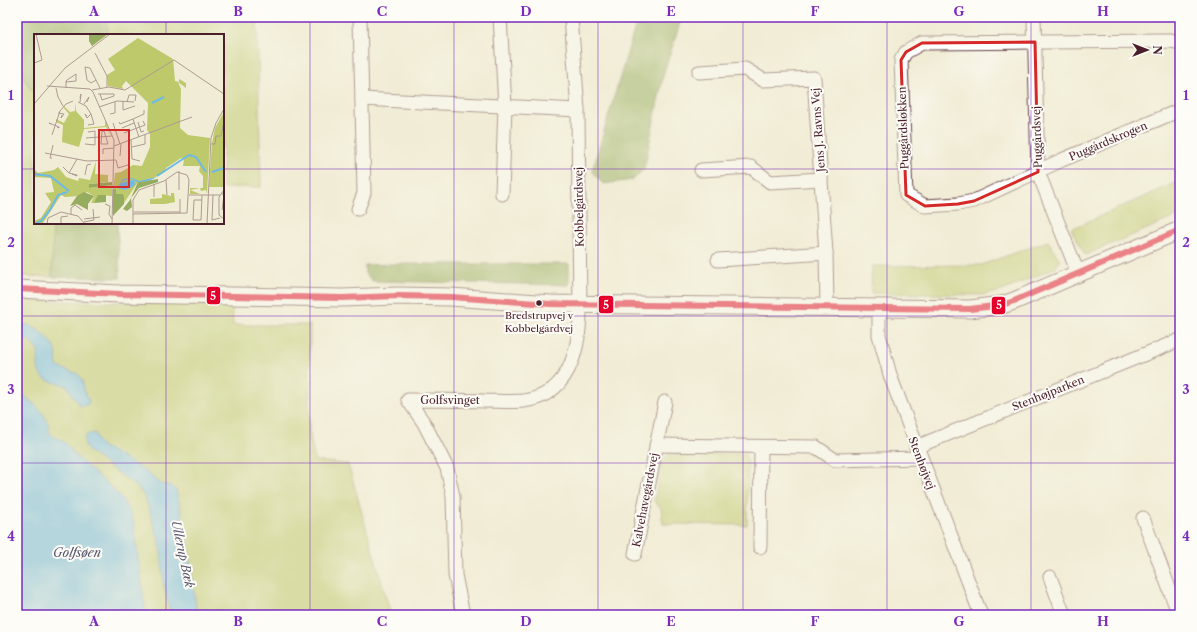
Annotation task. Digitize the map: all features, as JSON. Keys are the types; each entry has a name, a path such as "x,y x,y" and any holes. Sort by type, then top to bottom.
{"street":[{"path":"358,209 364,193 360,17"},
{"path":"500,17 504,106 502,194"},
{"name":"Kobbelgårdsvej","path":"571,17 578,110 580,304"},
{"name":"Puggårdsvej","path":"1034,17 1038,172 1078,273"},
{"path":"1035,42 1171,41 1180,43"},
{"name":"Puggårdsløkken","path":"1035,42 922,43 906,52 901,60 906,195 925,206 958,204 974,201 1038,172"},
{"name":"Jens J. Ravns Vej","path":"699,72 745,69 763,80 814,78 826,253 827,307"},
{"path":"362,99 578,110"},
{"name":"Puggårdskrogen","path":"1038,172 1180,110"},
{"name":"Jens J. Ravns Vej","path":"701,170 751,167 770,182 821,179"},
{"path":"17,289 120,294 342,298 397,296 444,297 551,304 970,309 997,306 1014,301 1180,230"},
{"path":"718,260 826,253"},
{"name":"Golfsvinget","path":"463,615 455,575 453,496 447,468 424,423 408,400 524,401 542,396 557,386 570,368 580,326 580,304"},
{"name":"Stenhøjvej","path":"879,308 879,335 882,350 918,452 981,615"},
{"name":"Stenhøjparken","path":"918,452 1180,340"},
{"name":"Kalvehavegårdsvej","path":"635,554 665,402"},
{"name":"Kalvehavegårdsvej","path":"656,445 816,447 835,460 918,452"},
{"path":"760,547 761,447"},
{"path":"1142,518 1179,615"},
{"path":"1050,577 1064,615"}],"highlighted area":[{"path":"1035,42 1038,172 974,201 958,204 925,206 906,195 901,60 906,52 922,43"}],"green space":[{"path":"17,17 107,17 108,34 34,34 34,94 24,79 17,46"},
{"path":"107,17 257,17 261,187 224,188 224,34 108,34"},
{"path":"638,17 682,17 664,72 644,169 633,180 603,184 592,171"},
{"path":"17,45 24,79 34,94 34,224 53,224 52,277 17,276"},
{"path":"1180,181 1180,215 1085,255 1071,229"},
{"path":"53,224 117,224 120,278 52,277"},
{"path":"1048,241 1060,260 1055,268 1002,291 982,295 871,293 872,266 981,265"},
{"path":"569,264 569,285 372,281 365,273 365,265"},
{"path":"17,300 232,305 233,325 310,325 309,430 315,461 348,464 391,615 17,615"},
{"path":"668,454 744,454 748,461 747,525 663,524 661,508 654,501 662,464"}],"water":[{"path":"22,324 31,326 41,332 53,344 56,350 58,367 78,374 83,381 84,390 89,401 87,405 80,406 67,386 48,380 41,376 38,366 38,350 28,340 17,340 17,326"},
{"name":"Golfsøen","path":"17,389 43,413 49,426 50,434 66,444 86,466 116,493 128,509 133,520 146,615 17,615"},
{"name":"Ullerup Bæk","path":"95,433 98,442 102,446 142,469 161,484 172,486 176,490 186,530 197,615 171,615 164,586 160,544 145,497 136,486 88,451 84,443 84,439 86,435"}],"transit line":[{"name":"5","path":"17,289 120,294 342,298 397,296 451,297 551,304 970,309 1002,305 1014,301 1180,230"}],"place":[{"name":"Bredstrupvej v Kobbelgårdvej","path":"539,303"}]}
